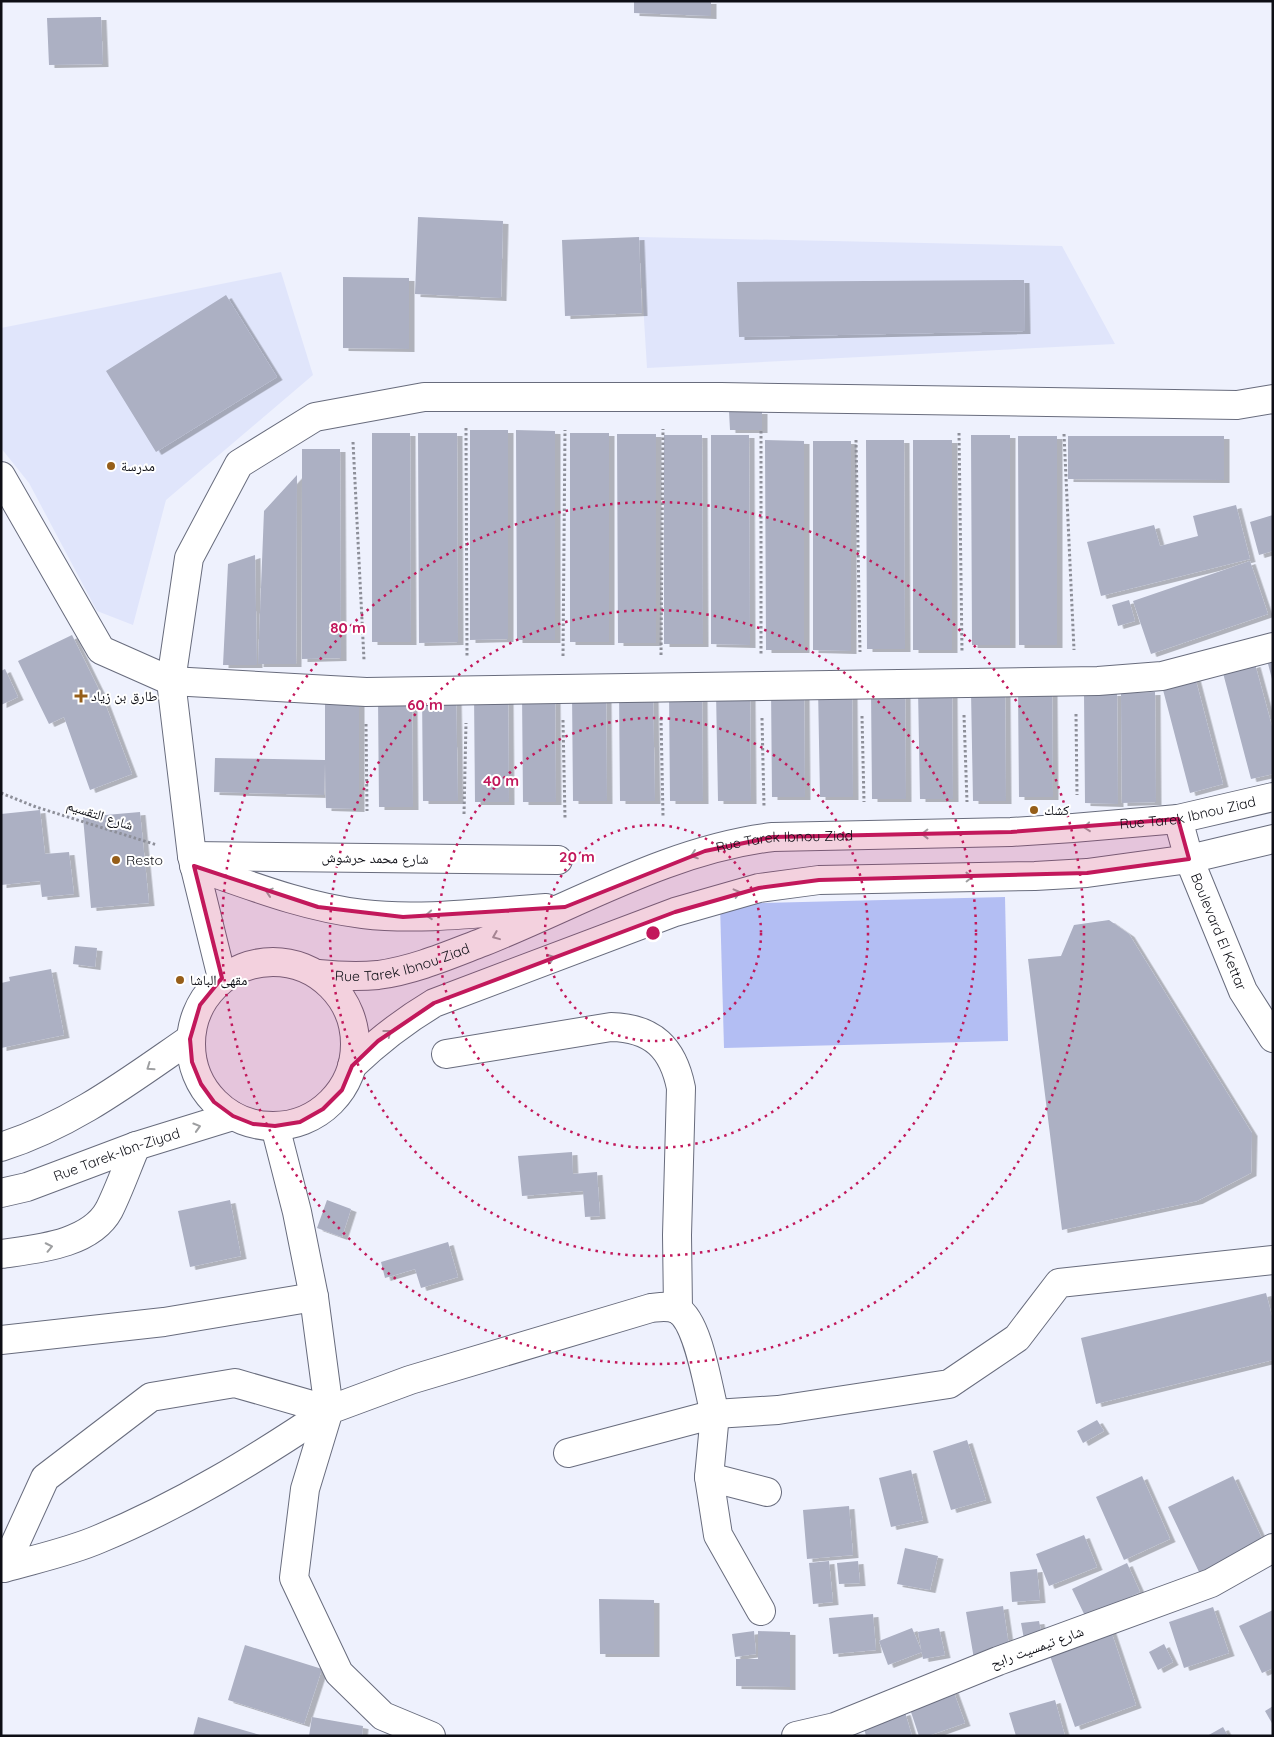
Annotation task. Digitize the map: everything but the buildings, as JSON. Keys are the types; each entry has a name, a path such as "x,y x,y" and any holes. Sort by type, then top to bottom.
{"street":[{"path":"222,978 193,861 171,681 190,558 239,464 315,418 424,397 711,397 1237,405 1273,399"},
{"path":"1,476 101,650 171,681 366,692 1076,682 1162,676 1273,647"},
{"name":"Rue Tarek Ibnou Ziad","path":"318,974 378,975 417,967 666,864 739,841 774,837 1011,832 1178,819 1273,797"},
{"name":"Boulevard El Kettar","path":"1178,819 1189,859 1243,991 1273,1038"},
{"path":"352,1066 400,1023 434,1003 675,912 759,888 820,880 1036,876 1087,873 1189,859 1273,839"},
{"name":"شارع محمد حرشوش","path":"193,861 558,860"},
{"path":"193,861 318,907 363,914 403,917 565,907"},
{"path":"270,961 294,964 318,974 337,992 350,1015 355,1040 352,1066 342,1090 323,1109 300,1122 274,1126 253,1124 233,1116 214,1102 200,1084 192,1062 190,1039 193,1021 200,1005 210,990 222,978 244,966 270,961"},
{"path":"446,1054 611,1027 628,1027 646,1033 664,1046 676,1066 681,1088 677,1235 678,1310"},
{"path":"1,1146 55,1126 95,1105 190,1039"},
{"name":"Rue Tarek-Ibn-Ziyad","path":"1,1193 27,1187 136,1146 233,1116"},
{"path":"274,1126 296,1212 314,1297 329,1410 305,1489 294,1578 338,1673 383,1716 431,1736"},
{"path":"1,1254 62,1244 80,1236 95,1225 108,1212 136,1146"},
{"path":"568,1453 715,1414 778,1410 949,1384 1018,1338 1059,1283 1273,1260"},
{"path":"1,1340 164,1322 314,1297"},
{"path":"329,1410 235,1383 152,1397 44,1478 4,1568 98,1540 200,1490 261,1456 329,1410 410,1380 651,1308 665,1306 678,1310 687,1320 694,1335 715,1414 709,1477 718,1535 761,1611"},
{"path":"709,1477 767,1492"},
{"name":"شارع تيمسيت رابح","path":"796,1736 835,1727 998,1661 1210,1583 1273,1548"}],"path":[{"path":"565,422 563,689 565,818"},
{"path":"464,814 467,691 466,425"},
{"path":"663,428 661,688 663,816"},
{"path":"760,430 761,687 764,814"},
{"path":"1064,431 1076,682 1077,804"},
{"path":"959,432 963,683 968,811"},
{"path":"353,434 366,692 367,811"},
{"path":"856,440 864,803"},
{"name":"شارع التقسيم","path":"1,793 36,807 193,861"}],"highlighted area":[{"path":"1178,819 1189,859 1087,873 819,880 759,888 675,912 471,987 434,1003 378,1041 352,1066 342,1090 323,1109 300,1122 275,1126 253,1124 233,1116 214,1102 201,1084 192,1062 190,1039 200,1005 222,978 194,866 318,907 403,917 565,907 705,851 773,837 1011,832"}],"shaded area":[{"path":"639,237 1062,246 1115,344 647,368"},
{"name":"مدرسة","path":"281,272 313,375 166,500 133,625 97,611 29,483 1,448 1,328"},
{"path":"1005,897 1008,1041 724,1048 720,904"}],"place":[{"name":"مدرسة","path":"111,466"},
{"name":"طارق بن زياد","path":"81,696"},
{"name":"كشك","path":"1034,810"},
{"name":"Resto","path":"116,860"},
{"name":"مقهى الباشا","path":"180,980"}]}
